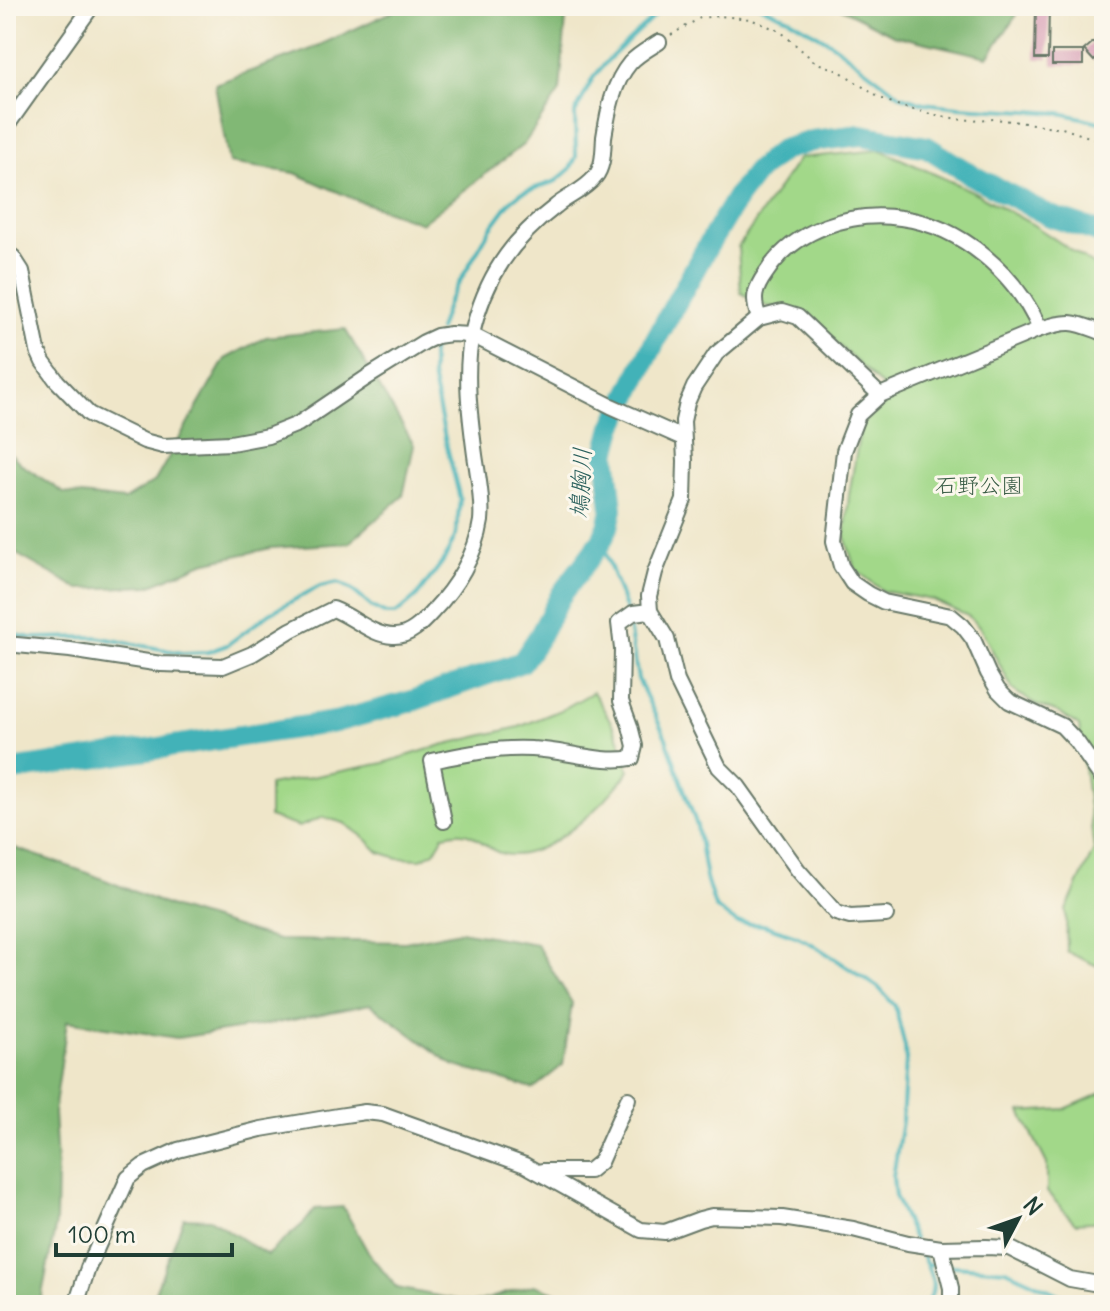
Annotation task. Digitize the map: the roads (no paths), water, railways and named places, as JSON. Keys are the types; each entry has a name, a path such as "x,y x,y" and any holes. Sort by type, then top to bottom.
{"street":[{"path":"6,127 92,6"},
{"path":"6,644 161,664 223,666 252,654 333,609 376,633 395,637 408,633 428,617 450,593 463,570 481,522 468,372 472,335 486,293 506,253 523,233 595,178 603,157 613,95 630,64 659,42"},
{"path":"759,318 754,305 756,287 778,255 791,244 823,227 863,217 901,217 941,229 989,259 1032,310 1040,329"},
{"path":"6,253 13,257 22,271 43,362 89,414 144,441 163,446 231,443 268,436 298,424 424,342 451,334 472,335 611,406 683,438"},
{"path":"880,395 798,317 782,312 759,318 716,354 687,403 683,421 684,500 655,572 649,596 650,611 667,639 677,681 719,767 738,786 798,870 836,913 850,917 886,915"},
{"path":"1104,333 1085,324 1064,322 880,395 858,415 844,451 834,541 841,566 852,583 884,602 951,616 963,626 973,639 998,690 1009,701 1062,726 1104,781"},
{"path":"444,821 432,761 503,748 566,752 617,761 632,758 635,746 621,701 619,623 633,613 650,611"},
{"path":"537,1171 589,1171 595,1167 628,1099"},
{"path":"76,1305 94,1254 128,1178 143,1166 178,1150 261,1129 365,1112 383,1114 525,1165 641,1230 665,1232 712,1216 782,1218 941,1248 1009,1248 1070,1279 1104,1285"},
{"path":"941,1248 951,1288 951,1305"}],"waterway":[{"path":"439,330 448,302 490,229 510,202 521,193 556,181 570,169 576,157 575,113 593,78 665,6"},
{"path":"760,6 831,43 901,96 924,103 959,107 1060,113 1104,123"},
{"name":"鳩胸川","path":"6,771 335,722 412,701 522,662 561,595 601,542 608,527 612,509 606,454 613,427 656,339 737,197 757,171 782,150 812,141 861,135 927,147 973,176 1050,216 1104,234"},
{"path":"6,633 32,638 97,637 182,653 208,652 227,645 270,613 320,586 335,583 351,589 372,607 386,614 396,614 416,597 444,560 456,535 460,499 432,376 432,352 436,342"},
{"path":"603,538 626,611"},
{"path":"628,620 638,679 666,738 697,826 706,878 715,907 737,923 763,925 812,944 878,987 895,1006 906,1060 902,1121 893,1177 895,1196 914,1239"},
{"path":"920,1250 933,1284 925,1305"},
{"path":"929,1264 1006,1270 1060,1295 1102,1305"}],"park label":[{"name":"石野公園","path":"979,485"}]}
